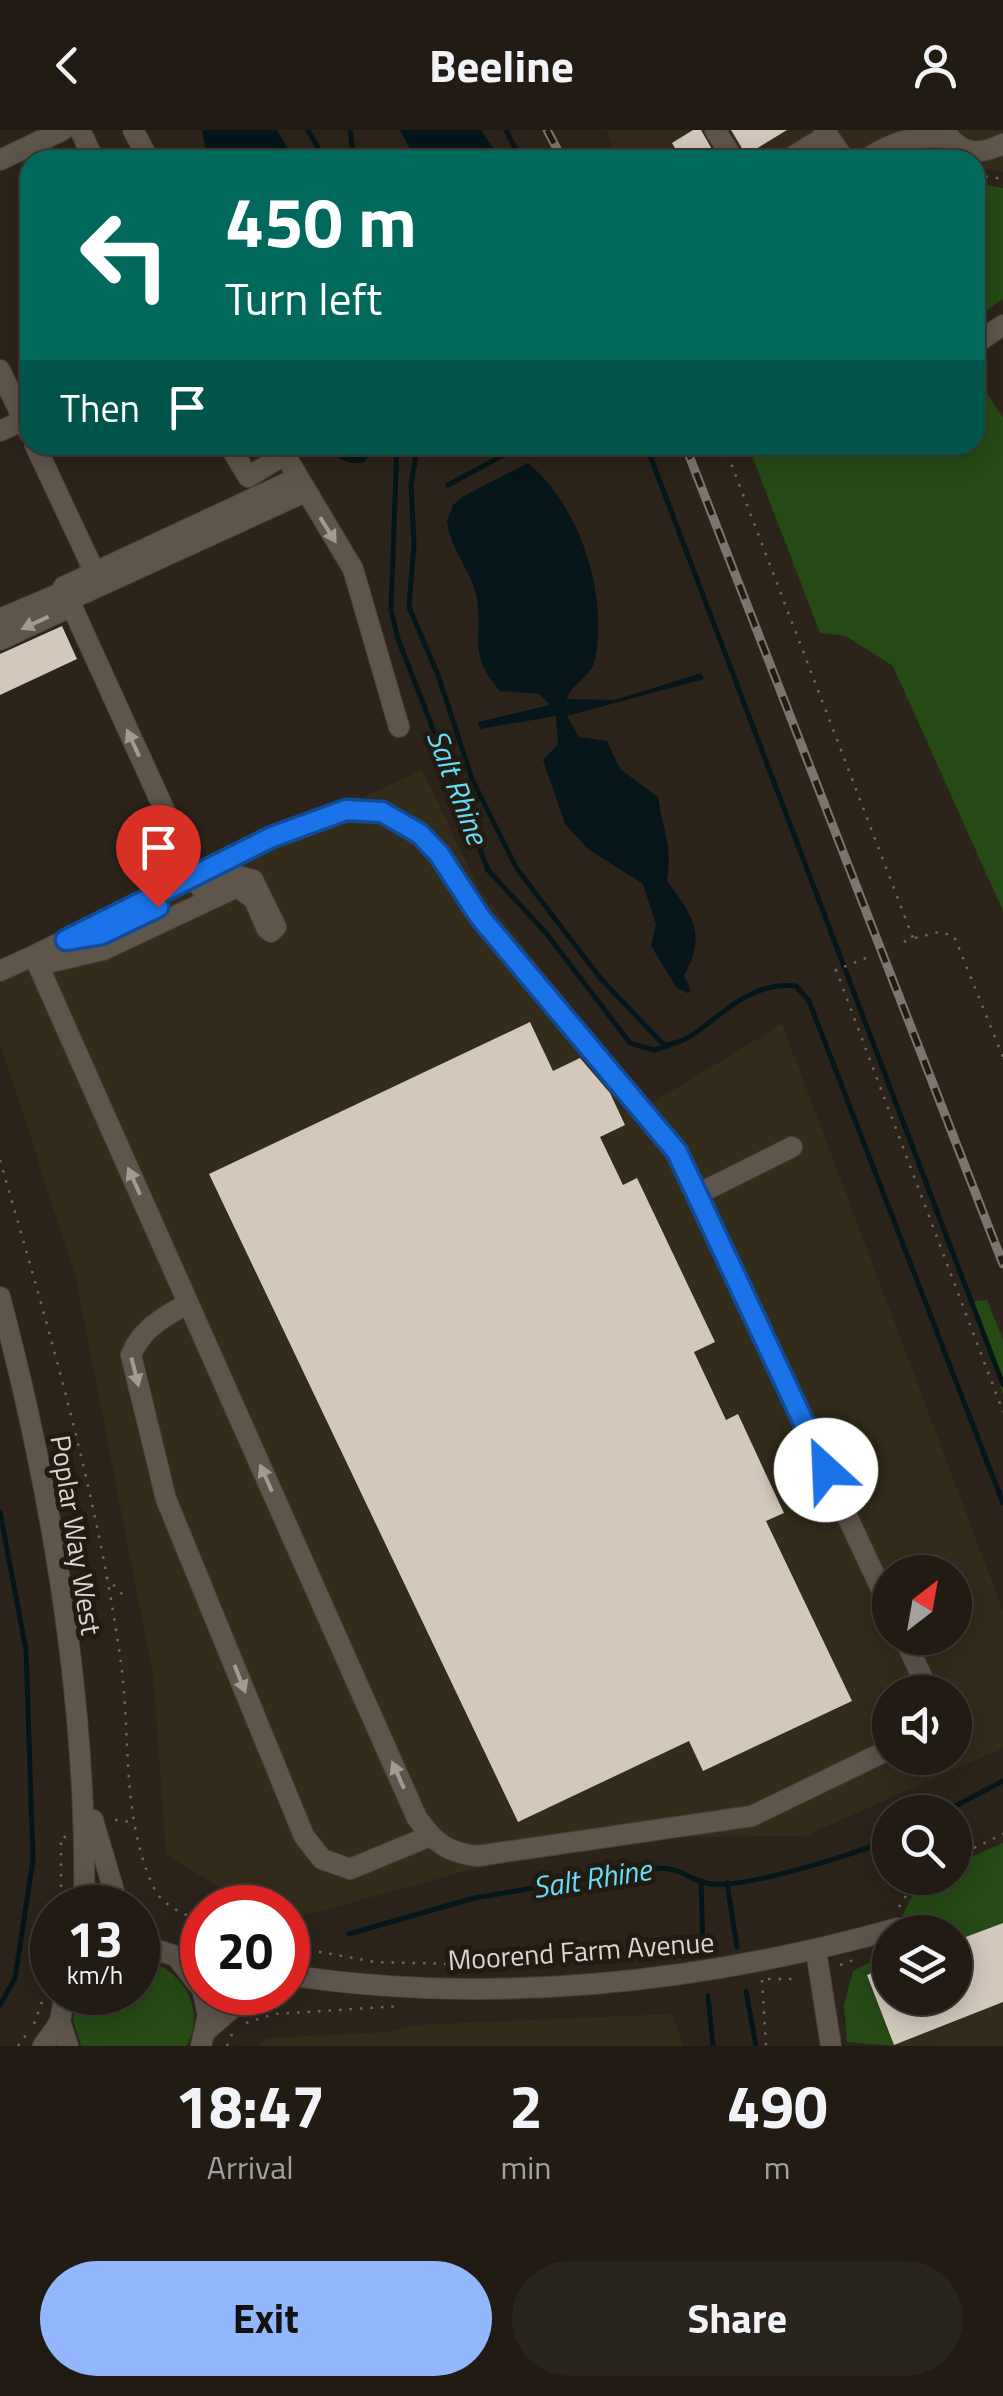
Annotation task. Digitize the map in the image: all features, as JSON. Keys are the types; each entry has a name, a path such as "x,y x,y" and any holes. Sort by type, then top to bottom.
{"street":[{"path":"21,150 63,130"},
{"path":"801,150 826,132"},
{"path":"880,150 895,141 947,134"},
{"path":"0,370 20,412"},
{"path":"40,455 94,571"},
{"path":"235,455 248,477 276,460 277,455"},
{"path":"285,455 353,569 399,727"},
{"path":"174,831 62,587 301,485"},
{"path":"0,640 67,600 301,485"},
{"path":"0,619 67,600"},
{"path":"35,961 66,940 272,837 346,810 382,812 399,819 439,854 480,917 677,1152 872,1569"},
{"path":"0,971 103,950 237,887 254,899 267,929 271,932 276,927 252,880 231,874 102,934 66,940"},
{"path":"35,961 417,1818 430,1836 452,1852 477,1856 752,1816 872,1758"},
{"path":"698,1194 792,1147"},
{"name":"Poplar Way West","path":"0,1297 19,1370 55,1556 84,1784 84,1885"},
{"path":"188,1303 152,1325 137,1340 131,1355 166,1498 304,1836 322,1858 350,1869 430,1836"},
{"name":"Poplar Way West","path":"84,1784 113,1885"},
{"name":"Moorend Farm Avenue","path":"310,1979 476,1990 709,1970 816,1951 872,1935"},
{"path":"160,1948 180,1957"},
{"path":"816,1951 830,2046"},
{"path":"176,1956 180,1961"},
{"name":"Moorend Farm Avenue","path":"310,1988 348,1984"},
{"path":"59,2015 68,2046"},
{"path":"204,2038 226,2015"},
{"path":"42,2046 60,2022"}],"path":[{"path":"728,455 913,938"},
{"path":"902,943 939,932 954,936 1003,1057"},
{"path":"866,958 838,970 1003,1412"},
{"path":"0,1160 79,1433 121,1665 133,1822 155,1892 180,1913"},
{"path":"105,1576 124,1595"},
{"path":"972,1849 1003,1834"},
{"path":"310,1950 374,1962 454,1968 561,1966"},
{"path":"762,1979 766,2046"},
{"path":"18,2046 41,2015"}],"shaded area":[{"path":"202,130 277,130 288,150 205,150"},
{"path":"400,130 481,130 494,150 411,150"},
{"path":"606,130 1003,130 1003,172 985,169 985,150 613,150"},
{"path":"337,455 369,455 364,462 354,463"},
{"path":"528,463 562,502 575,525 593,577 596,656 591,669 567,699 615,700 701,673 704,679 567,716 579,737 607,741 620,769 658,797 668,848 667,881 694,925 695,948 684,975 691,991 687,993 677,988 651,946 656,925 643,884 588,849 565,824 543,760 558,744 556,716 480,729 478,722 550,705 539,694 500,691 489,677 479,654 476,594 451,539 447,520 453,505 462,497"},
{"path":"422,770 479,889 648,1105 782,1024 1003,1611 1003,1748 972,1762 972,1675 872,1675 872,1775 942,1775 897,1795 872,1795 872,1806 805,1836 681,1837 477,1868 310,1914 310,1885 216,1885 166,1854 153,1675 75,1274 0,1043 0,966"},
{"path":"1003,1923 1003,2046 894,2046 882,2015 972,2015 972,1935"},
{"path":"672,2014 684,2046 256,2046 267,2038 387,2032 414,2025"}],"green space":[{"path":"985,185 1003,188 1003,299 985,311"},
{"path":"985,390 1003,418 1003,911 893,666 846,636 820,633 752,455 985,455"},
{"path":"987,1300 1003,1340 1003,1394 969,1302"},
{"path":"1003,1843 1003,1923 972,1935 972,1915 903,1915 913,1895 972,1895 972,1857"},
{"path":"872,1961 872,1973 868,1975 872,2015 883,2015 894,2046 847,2042 844,2005 853,1971"},
{"path":"160,1966 180,1982 180,2015 194,2017 186,2046 81,2046 74,2015 160,2015"}],"building":[{"path":"693,130 701,130 712,150 676,150 672,143"},
{"path":"731,130 787,130 754,150 743,150"},
{"path":"62,626 77,659 0,695 0,654"},
{"path":"530,1022 553,1071 580,1058 610,1093 625,1125 600,1137 623,1185 637,1178 715,1342 694,1352 726,1420 738,1414 784,1513 766,1521 852,1701 703,1771 689,1741 518,1822 209,1174"},
{"path":"1003,1923 1003,2002 972,2014 972,1935"},
{"path":"882,2015 970,2015 894,2045"}],"waterway":[{"name":"Salt Rhine","path":"308,130 319,150"},
{"name":"Salt Rhine","path":"350,130 353,150"},
{"path":"506,130 516,150"},
{"name":"Salt Rhine","path":"397,455 391,610 398,639 488,870 546,933 630,1043 654,1050 668,1046"},
{"name":"Salt Rhine","path":"416,455 411,484 414,544 409,607 438,675 472,779 517,869 601,979 664,1045 693,1034 755,992 796,986 809,1001 1003,1503"},
{"path":"448,485 504,455"},
{"path":"650,455 1003,1385"},
{"path":"0,1512 26,1650 33,1860 15,1978 0,2005"},
{"name":"Salt Rhine","path":"972,1797 1003,1781"},
{"name":"Salt Rhine","path":"349,1934 474,1898 654,1868 678,1871 706,1883 744,1882 872,1845"},
{"path":"701,1881 703,1948"},
{"path":"727,1883 737,1947"},
{"path":"746,1991 756,2046"},
{"path":"708,1996 713,2046"}],"railway":[{"path":"547,130 558,150"},
{"path":"689,455 1003,1264"}],"route":[{"path":"158,907 102,934 66,940 272,837 346,810 382,812 420,834 439,854 504,947 677,1152 826,1470"}]}
